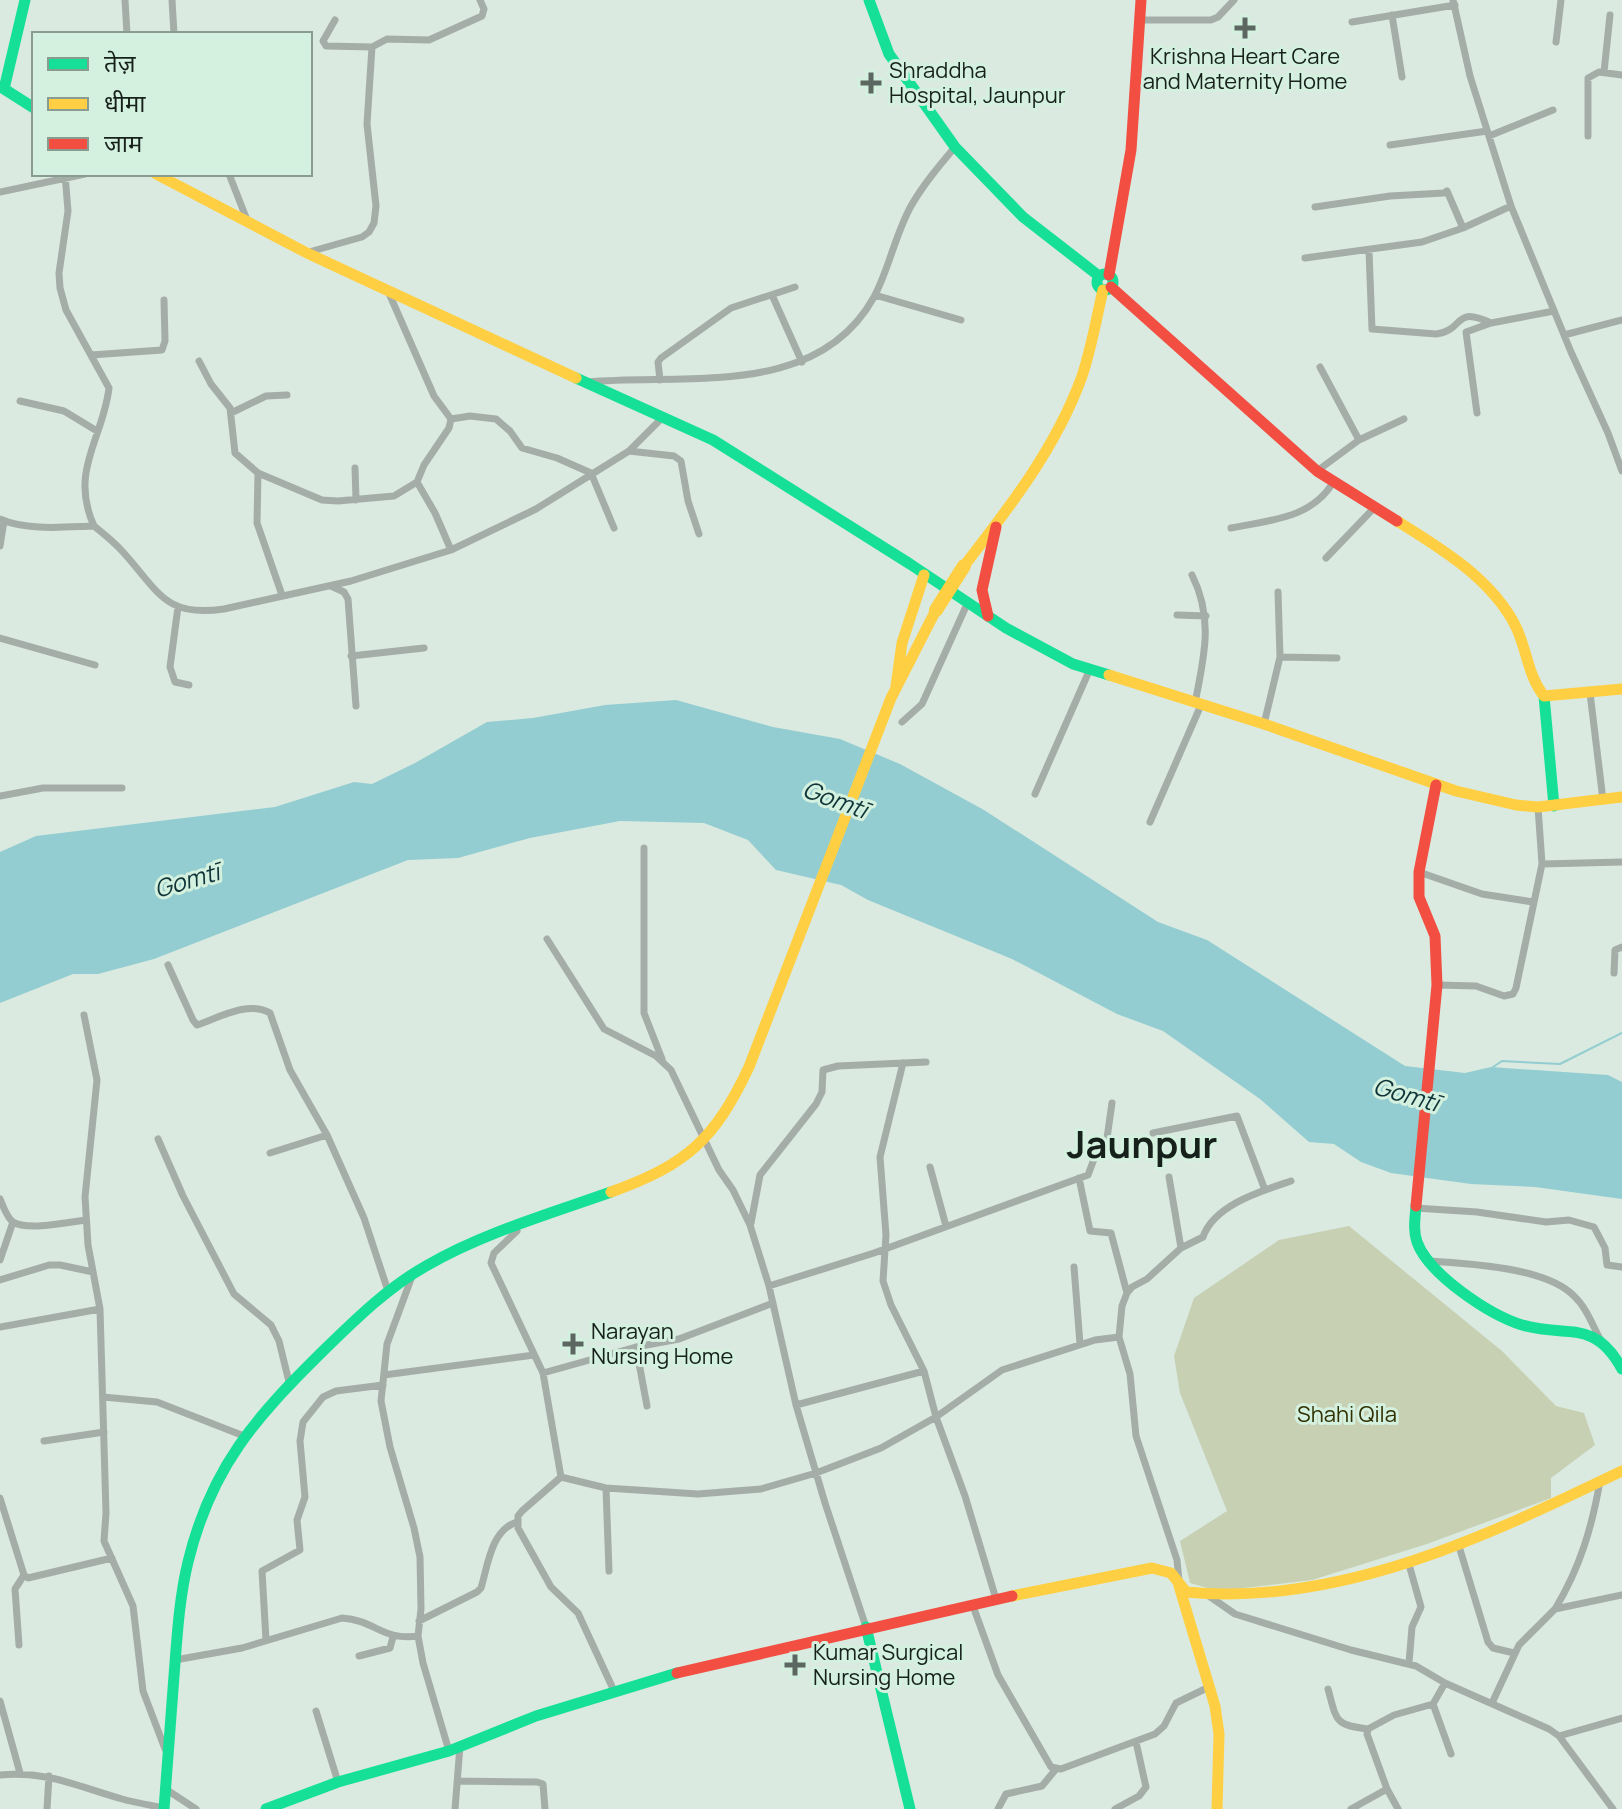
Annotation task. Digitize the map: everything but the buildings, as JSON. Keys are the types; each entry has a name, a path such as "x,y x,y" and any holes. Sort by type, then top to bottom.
{"main road":[{"path":"25,0 2,88 32,107"},
{"path":"869,0 889,54 955,147 1023,217 1106,282 1317,471 1450,554 1487,587 1516,627 1536,686 1544,696 1554,806"},
{"path":"164,1808 185,1572 198,1529 220,1476 244,1436 290,1384 388,1291 413,1273 462,1248 633,1184 689,1154 705,1139 734,1099 894,692 936,610 964,566 1040,463 1082,377 1106,282 1131,150 1141,0"},
{"path":"160,176 307,253 713,440 988,616 1073,664 1264,724 1436,785 1516,805 1554,806 1622,797"},
{"path":"988,616 982,590 997,524"},
{"path":"894,692 897,660 906,622 924,575"},
{"path":"1544,696 1622,689"},
{"path":"1436,785 1419,872 1419,897 1435,936 1437,985 1414,1232 1428,1260 1462,1291 1501,1318 1539,1328 1580,1331 1600,1339 1612,1351 1622,1369"},
{"path":"266,1809 338,1782 454,1749 536,1716 695,1668 996,1599 1152,1568 1171,1573 1186,1592 1208,1596 1353,1580 1458,1543 1622,1471"},
{"path":"1179,1585 1218,1725 1217,1809"},
{"path":"866,1627 910,1809"}],"street":[{"path":"125,0 127,32"},
{"path":"172,0 174,32"},
{"path":"335,20 323,41 326,46 372,47 387,39 429,40 482,16 484,9 480,0"},
{"path":"1140,20 1216,19 1234,0"},
{"path":"1556,42 1561,0"},
{"path":"1352,22 1454,2 1470,76 1511,206 1622,471"},
{"path":"1392,15 1402,77"},
{"path":"1604,72 1610,15"},
{"path":"307,253 362,237 374,223 376,206 367,124 372,47"},
{"path":"1588,136 1588,78 1604,72 1622,75"},
{"path":"1390,145 1488,134 1553,110"},
{"path":"585,382 759,373 802,362 850,329 875,295 910,208 932,174 955,147"},
{"path":"0,192 66,176 68,211 59,273 60,288 66,310 109,388 85,472 87,510 94,526 120,549 164,600 178,607 204,612 331,586 451,550 536,509 629,451 665,416"},
{"path":"230,176 247,220"},
{"path":"1315,207 1447,191 1463,228"},
{"path":"1305,258 1422,242 1511,206"},
{"path":"1369,251 1372,329 1444,333 1466,316 1473,315 1491,323"},
{"path":"660,380 658,362 666,353 731,308 795,287"},
{"path":"199,361 204,375 228,405 235,453 243,463 258,473 322,500 394,496 417,482 424,465 449,428 451,419 434,396 388,289"},
{"path":"772,295 802,362"},
{"path":"875,295 961,320"},
{"path":"91,355 162,350 165,341 164,300"},
{"path":"1477,413 1466,332 1491,323 1554,311"},
{"path":"1564,335 1622,320"},
{"path":"1320,367 1359,440"},
{"path":"231,413 266,396 287,395"},
{"path":"20,401 54,407 97,431"},
{"path":"451,419 470,416 496,419 510,431 522,448 557,458 591,473 614,528"},
{"path":"1317,471 1359,440 1404,419"},
{"path":"629,451 674,456 681,461 688,501 699,534"},
{"path":"355,468 356,500"},
{"path":"258,473 257,523 282,595"},
{"path":"1231,528 1305,511 1327,494 1334,481"},
{"path":"417,482 451,550"},
{"path":"1326,558 1374,508"},
{"path":"0,546 2,520 27,526 94,526"},
{"path":"1150,822 1198,704 1206,616 1192,575"},
{"path":"331,586 347,594 356,706"},
{"path":"1264,724 1280,657 1278,592"},
{"path":"902,722 922,704 968,602"},
{"path":"178,607 170,667 175,682 189,685"},
{"path":"1177,615 1206,616"},
{"path":"0,638 95,665"},
{"path":"351,656 424,648"},
{"path":"1280,657 1337,658"},
{"path":"1035,794 1090,669"},
{"path":"1590,693 1603,800"},
{"path":"0,796 43,788 122,788"},
{"path":"1437,985 1476,986 1504,996 1513,994 1542,864 1538,807"},
{"path":"644,848 644,1013 663,1061"},
{"path":"1542,864 1622,862"},
{"path":"1419,872 1482,894 1533,902"},
{"path":"547,939 604,1029 663,1061 671,1070 750,1225 769,1286 796,1405 866,1627"},
{"path":"1614,973 1615,950 1622,947"},
{"path":"168,965 197,1025 249,1008 270,1013 290,1070 327,1135 364,1218 388,1291"},
{"path":"84,1015 94,1060 97,1093 86,1179 86,1220 100,1309 104,1541 133,1606 143,1691 169,1758"},
{"path":"750,1225 760,1175 816,1104 822,1092 823,1070 838,1066 926,1062"},
{"path":"903,1063 880,1157 885,1248 883,1281 891,1305 924,1371 936,1417 965,1496 996,1599"},
{"path":"769,1286 1088,1175 1094,1159 1106,1145 1112,1103"},
{"path":"1153,1133 1237,1116 1265,1190"},
{"path":"270,1153 327,1135"},
{"path":"158,1139 183,1196 234,1294 271,1325 279,1341 290,1384"},
{"path":"930,1167 946,1226"},
{"path":"1169,1177 1181,1248"},
{"path":"1079,1178 1090,1231 1111,1233 1127,1293 1119,1337 1130,1374 1136,1436 1177,1560 1179,1585"},
{"path":"1127,1293 1181,1248 1203,1237 1210,1221 1265,1190 1291,1181"},
{"path":"0,1199 13,1222 0,1260"},
{"path":"1415,1208 1477,1212 1546,1222 1569,1220 1594,1227 1605,1248 1607,1265 1622,1267"},
{"path":"13,1222 42,1225 86,1220"},
{"path":"523,1224 494,1253 491,1263 543,1373 561,1477"},
{"path":"1428,1260 1540,1275 1557,1282 1582,1305 1600,1339"},
{"path":"0,1280 49,1265 93,1272"},
{"path":"1074,1267 1080,1344"},
{"path":"413,1273 387,1344 381,1401 420,1557 418,1636 436,1711 454,1749 457,1781 455,1809"},
{"path":"543,1373 636,1347 679,1339 773,1303"},
{"path":"0,1327 100,1309"},
{"path":"561,1477 606,1488 698,1494 761,1489 816,1473 881,1448 936,1417 1002,1370 1080,1344 1119,1337"},
{"path":"636,1347 647,1406"},
{"path":"384,1375 534,1355"},
{"path":"796,1405 924,1371"},
{"path":"266,1640 262,1571 300,1550 297,1520 305,1497 300,1441 303,1422 323,1397 336,1391 383,1385"},
{"path":"103,1397 157,1402 244,1436"},
{"path":"44,1441 104,1432"},
{"path":"419,1621 481,1588 498,1534 517,1522 522,1511 561,1477"},
{"path":"1492,1703 1514,1653 1555,1609 1578,1566 1592,1524 1600,1481"},
{"path":"606,1488 609,1571"},
{"path":"0,1498 24,1575 28,1578 112,1558"},
{"path":"517,1522 551,1587 578,1613 615,1693"},
{"path":"1458,1543 1488,1642 1493,1648 1514,1653"},
{"path":"1408,1561 1421,1607 1412,1627 1409,1663"},
{"path":"19,1645 15,1589 24,1575"},
{"path":"1555,1609 1622,1595"},
{"path":"1208,1596 1235,1614 1351,1650 1409,1663 1559,1736 1613,1809"},
{"path":"973,1606 998,1675 1031,1735 1051,1767 1056,1769 1161,1731 1176,1703 1209,1687"},
{"path":"175,1660 242,1648 342,1618 358,1619 393,1637 418,1636"},
{"path":"359,1656 390,1648 393,1637"},
{"path":"1328,1689 1337,1720 1343,1726 1368,1729 1394,1715 1433,1704 1445,1683"},
{"path":"0,1701 20,1773"},
{"path":"1433,1704 1451,1754"},
{"path":"316,1711 338,1782"},
{"path":"1559,1736 1622,1718"},
{"path":"1368,1729 1367,1734 1387,1789 1398,1809"},
{"path":"1115,1809 1139,1796 1146,1787 1136,1742"},
{"path":"998,1809 1006,1794 1042,1786 1056,1769"},
{"path":"0,1775 20,1773 49,1776 124,1800 164,1808"},
{"path":"47,1809 49,1776"},
{"path":"457,1781 537,1782 543,1784 545,1809"},
{"path":"1351,1809 1387,1789"},
{"path":"167,1790 196,1809"}],"green space":[{"name":"Shahi Qila","path":"1349,1226 1502,1351 1556,1406 1584,1413 1595,1445 1551,1478 1551,1498 1427,1544 1312,1580 1218,1591 1190,1583 1180,1541 1227,1511 1180,1393 1174,1356 1194,1298 1279,1240"}],"water":[{"name":"Gomtī","path":"676,700 773,727 840,739 900,764 984,810 1158,922 1207,940 1405,1066 1465,1073 1491,1067 1608,1075 1622,1082 1622,1199 1391,1173 1361,1162 1334,1144 1309,1142 1260,1099 1163,1031 1117,1014 1012,959 868,900 841,885 776,870 748,840 704,823 620,821 530,838 458,858 408,860 154,959 98,974 73,974 0,1003 0,852 36,836 275,807 354,782 372,784 487,722 533,718 605,705"}],"waterway":[{"path":"1493,1067 1502,1061 1560,1064 1622,1033"}],"traffic: fast":[{"path":"4,89 25,0"},
{"path":"869,0 889,54 955,147 1023,217 1099,276"},
{"path":"1,87 32,107"},
{"path":"1105,274 1111,276 1113,282 1111,288 1105,290 1099,288 1097,282 1099,276 1105,274"},
{"path":"576,378 713,440 1006,628 1073,664 1109,675"},
{"path":"1544,696 1554,806"},
{"path":"164,1809 177,1633 185,1576 209,1498 239,1446 277,1398 323,1351 398,1284 448,1254 493,1234 611,1192"},
{"path":"1416,1206 1417,1242 1434,1267 1462,1292 1522,1325 1590,1336 1612,1353 1622,1369"},
{"path":"866,1627 910,1809"},
{"path":"266,1809 338,1782 449,1751 536,1716 677,1673"}],"traffic: slow":[{"path":"160,176 307,253 576,378"},
{"path":"964,566 1014,500 1058,430 1085,368 1103,290"},
{"path":"1397,521 1464,566 1494,594 1516,627 1534,680 1544,696 1622,689"},
{"path":"936,610 964,566"},
{"path":"896,686 902,643 924,575"},
{"path":"611,1192 679,1160 710,1131 736,1092 749,1067 891,698 936,610"},
{"path":"1109,675 1264,724 1456,791 1538,807 1622,797"},
{"path":"1012,1596 1152,1568 1171,1573 1186,1592 1243,1594 1300,1589 1411,1562 1465,1542 1622,1471"},
{"path":"1179,1586 1215,1706 1219,1734 1217,1809"}],"traffic: jam":[{"path":"1109,275 1131,150 1141,0"},
{"path":"1111,287 1317,471 1397,521"},
{"path":"988,616 982,590 996,527"},
{"path":"1416,1206 1437,985 1435,936 1419,897 1419,872 1436,785"},
{"path":"677,1673 1012,1596"}],"place":[{"name":"Krishna Heart Care and Maternity Home","path":"1245,28"},
{"name":"Shraddha Hospital, Jaunpur","path":"871,83"},
{"name":"Narayan Nursing Home","path":"573,1344"},
{"name":"Kumar Surgical Nursing Home","path":"795,1665"}],"district":[{"name":"Jaunpur","path":"1142,1145"}]}
